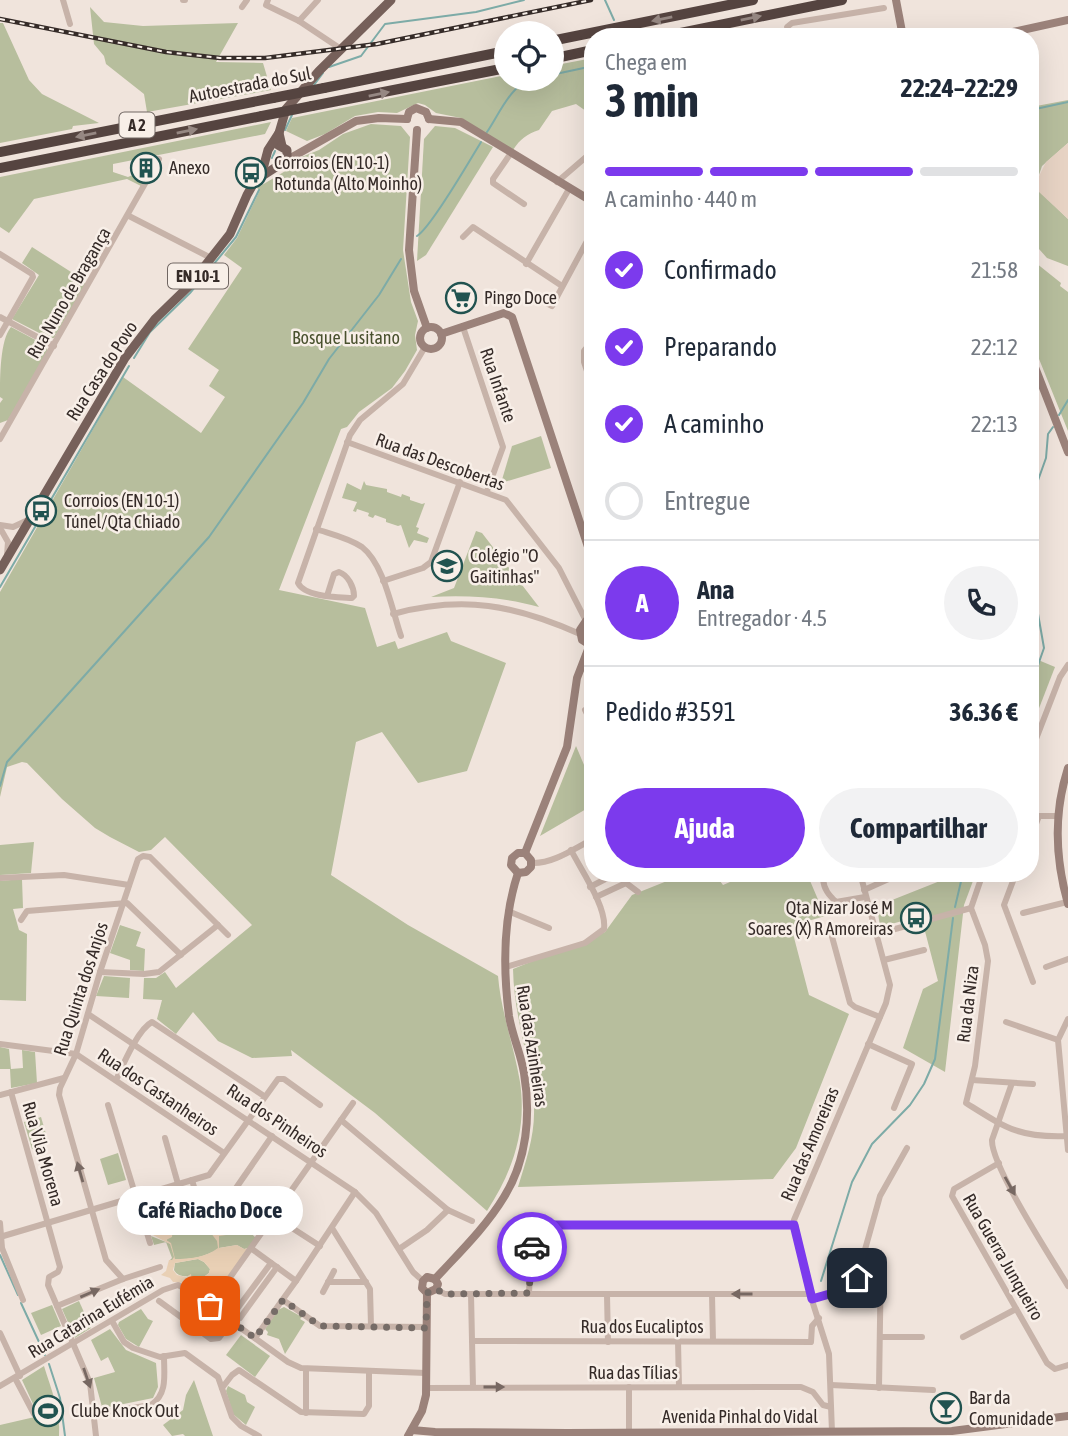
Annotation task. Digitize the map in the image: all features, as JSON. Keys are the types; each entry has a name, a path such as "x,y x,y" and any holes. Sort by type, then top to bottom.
{"highway":[{"path":"615,28 753,0"},
{"path":"705,28 842,0"},
{"path":"564,38 584,34"},
{"path":"564,56 584,52"},
{"name":"Autoestrada do Sul","path":"0,152 494,53"},
{"name":"Autoestrada do Sul","path":"0,168 494,70"}],"main road":[{"name":"Rua Casa do Povo","path":"30,519 125,358 155,318 189,286 230,234 279,133 286,109 319,71 391,0"},
{"path":"254,182 287,160 288,154 279,133"},
{"path":"278,166 271,164 268,152 275,145 283,147"},
{"name":"EN 10-1","path":"1,568 30,519"}],"street":[{"path":"63,0 70,24"},
{"path":"242,7 247,0"},
{"path":"268,0 265,5 299,21 341,49"},
{"path":"299,21 318,0"},
{"path":"896,0 901,28"},
{"path":"787,28 792,23 884,8"},
{"path":"1031,28 1068,20"},
{"path":"416,108 426,112 429,119 427,125 417,130 408,125 407,119 409,112 416,108"},
{"path":"287,160 356,121 407,119"},
{"path":"429,119 461,122 584,197"},
{"path":"417,130 409,250 414,291 427,328"},
{"path":"283,147 302,150"},
{"path":"512,153 493,179 493,183 524,204"},
{"name":"Rua Nuno de Bragança","path":"0,439 3,428 54,346 159,159"},
{"path":"557,182 584,159"},
{"path":"526,264 569,189"},
{"path":"129,216 211,258"},
{"path":"463,237 473,227 562,286"},
{"path":"535,297 551,306 584,246"},
{"path":"0,254 33,277 0,335"},
{"path":"441,334 504,313 514,319 584,534"},
{"path":"0,317 54,346"},
{"path":"425,347 420,338 422,332 433,327 441,334"},
{"name":"Rua Infante","path":"463,327 503,444 486,491"},
{"path":"425,347 434,348 439,345 441,334"},
{"path":"327,596 334,574 344,573 353,588 354,596 349,598 327,596 303,590 298,583 347,442 360,420 403,384 425,347"},
{"path":"1039,378 1068,452"},
{"name":"Rua das Descobertas","path":"347,442 508,501 559,568 584,610"},
{"path":"383,581 423,568 430,562 460,482"},
{"path":"3,528 21,525 30,519"},
{"path":"3,528 19,538"},
{"path":"1,568 9,547 3,528"},
{"path":"316,528 361,547 374,561 401,636"},
{"path":"393,614 446,604 500,607 539,617 580,634"},
{"path":"584,625 580,634 584,642"},
{"name":"Rua das Azinheiras","path":"435,1279 504,1197 523,1149 528,1114 524,1072 510,1020 506,967 508,911 518,873 512,869 512,858 517,853 525,853 566,747 577,678 584,662"},
{"path":"1039,731 1060,677 1068,665"},
{"path":"1023,913 1068,903 1057,851 1058,816 1065,793 1068,768"},
{"path":"1039,816 1058,816"},
{"path":"532,863 543,863 584,843"},
{"path":"570,850 584,876"},
{"path":"525,853 532,863"},
{"name":"Rua Quinta dos Anjos","path":"123,1279 106,1260 59,1095 76,1055 136,862 143,856 150,857 218,925"},
{"path":"518,873 526,872 532,863"},
{"path":"0,878 64,875 129,885"},
{"path":"506,967 594,938 604,929 600,905 587,882"},
{"path":"590,887 600,882"},
{"path":"823,882 826,892 836,902 865,893 885,882"},
{"name":"Rua das Amoreiras","path":"832,1432 829,1354 811,1297 794,1225 796,1212 886,1003 890,985 862,882"},
{"path":"877,934 971,908 980,882"},
{"path":"1013,882 1004,905 1033,982"},
{"path":"596,897 626,883 638,892"},
{"path":"22,920 27,911 124,903 133,906 181,955"},
{"name":"Rua da Niza","path":"971,908 988,961 972,1080 966,1102 999,1124"},
{"path":"508,911 549,928"},
{"path":"100,972 154,973 218,925 228,935"},
{"path":"831,933 850,1003 880,1017"},
{"path":"884,960 924,950"},
{"path":"1046,967 1068,959"},
{"name":"Rua dos Pinheiros","path":"88,1014 355,1192 376,1213 413,1272 423,1281"},
{"path":"1068,1019 1058,1040 1068,1150"},
{"path":"116,1080 134,1044 147,1025 154,1022 264,1096"},
{"path":"1006,1022 1058,1040"},
{"path":"0,1044 76,1055"},
{"path":"868,1044 912,1064 894,1108"},
{"name":"Rua dos Castanheiros","path":"76,1055 224,1153"},
{"path":"0,1095 65,1077"},
{"path":"1,1237 209,1175 275,1081 283,1079 320,1105"},
{"path":"972,1080 1030,1084"},
{"path":"1012,1083 992,1144 999,1163 1068,1286"},
{"name":"Rua Vila Morena","path":"11,1092 60,1267 58,1272 49,1277 48,1283 57,1306"},
{"path":"210,1306 353,1103"},
{"path":"108,1105 150,1243"},
{"path":"341,1120 448,1210 472,1221"},
{"path":"999,1124 1033,1137 1068,1136"},
{"path":"227,1201 271,1136"},
{"path":"165,1138 178,1184"},
{"path":"436,1289 445,1294 712,1294 811,1297 847,1289 857,1278 880,1196 907,1148"},
{"name":"Rua Guerra Junqueiro","path":"999,1163 954,1189 951,1194 1050,1366 1059,1369 1068,1365"},
{"path":"192,1180 205,1221"},
{"path":"255,1338 355,1192"},
{"path":"399,1249 429,1228 448,1210"},
{"path":"275,1217 320,1245"},
{"path":"0,1223 2,1248 23,1300"},
{"path":"529,1293 533,1233 538,1225 794,1225"},
{"path":"332,1228 371,1293 371,1326"},
{"path":"252,1249 296,1281"},
{"path":"879,1388 881,1256"},
{"path":"274,1265 240,1318 234,1313 274,1265"},
{"path":"96,1436 90,1383 57,1306 160,1267"},
{"path":"323,1292 334,1271"},
{"path":"410,1433 425,1402 427,1293 422,1288 423,1281 427,1277 435,1279 438,1284 436,1289 427,1293"},
{"path":"328,1282 366,1282"},
{"name":"Rua Catarina Eufémia","path":"0,1386 174,1285 184,1287 292,1365 303,1369"},
{"path":"471,1294 473,1387"},
{"path":"712,1294 713,1341"},
{"path":"607,1295 608,1342"},
{"path":"283,1300 317,1325 426,1328"},
{"path":"159,1301 211,1339 219,1338 231,1321"},
{"path":"963,1336 1016,1309"},
{"name":"Rua dos Eucaliptos","path":"472,1341 811,1342 812,1326 819,1318"},
{"path":"112,1321 129,1346 156,1356 188,1354 216,1374 232,1417 241,1426 259,1436"},
{"path":"0,1333 34,1414"},
{"path":"880,1337 922,1337"},
{"path":"678,1341 679,1387"},
{"path":"94,1414 151,1405 157,1401 164,1385 164,1356"},
{"path":"306,1413 303,1369 426,1373"},
{"path":"222,1388 239,1370 298,1411 361,1414 367,1412 369,1406 369,1371"},
{"path":"831,1385 933,1390"},
{"path":"629,1387 629,1433"},
{"name":"Rua das Tílias","path":"426,1388 806,1388 813,1392 823,1405 831,1407"},
{"name":"Avenida Pinhal do Vidal","path":"410,1433 612,1435 952,1431 1068,1416"}],"green space":[{"path":"90,7 104,22 143,26 238,23 216,62 263,63 271,90 147,112 144,94 106,64 104,56 94,44"},
{"path":"0,23 3,23 29,80 42,94 99,123 73,126 72,129 0,143"},
{"path":"584,60 584,110 576,104 552,111 539,130 524,137 513,150 461,118 436,113 418,103 397,113 378,112 355,116 325,134 307,141 286,131 292,118 494,77 494,91 564,91 564,64"},
{"path":"1068,100 1068,143 1042,166 1039,175 1039,105"},
{"path":"271,122 265,134 113,164 113,172 128,177 137,173 147,179 143,187 127,179 34,199 9,233 0,227 0,177"},
{"name":"Bosque Lusitano","path":"371,124 401,126 410,137 403,250 411,302 418,321 415,335 417,350 392,388 359,412 347,427 341,429 279,590 365,608 377,647 395,641 398,649 447,632 451,641 506,663 467,771 418,783 382,732 356,742 331,875 408,925 498,976 522,1100 519,1133 511,1165 487,1211 375,1113 291,1050 292,1056 252,1058 218,1041 193,1012 176,1034 157,1019 162,1000 143,999 144,978 156,978 165,972 176,988 252,925 165,837 151,850 139,852 110,837 95,828 62,799 27,763 7,767 0,797 0,592 123,377 201,433 225,397 209,386 219,370 188,349 242,268 224,255 237,238 260,190 257,188 287,170 299,158 319,150 343,134"},
{"path":"435,126 455,128 493,147 426,255 417,261 424,139"},
{"path":"1039,191 1068,219 1068,266 1047,258 1039,249"},
{"path":"32,247 82,279 86,285 54,338 12,319 39,275 22,263"},
{"path":"1039,265 1068,292 1068,431 1039,359"},
{"path":"11,327 45,345 48,351 8,420 0,423 0,403 3,399 0,397 1,359"},
{"path":"541,436 551,468 501,483 512,446"},
{"path":"364,481 366,485 387,489 387,492 401,497 402,494 410,497 410,500 425,503 416,527 419,528 417,533 429,538 427,543 414,540 409,548 401,525 386,522 386,519 375,515 373,518 368,516 369,513 357,509 356,512 353,511 357,502 342,498 347,483 361,490"},
{"path":"476,531 482,533 539,607 485,598 431,597 454,588"},
{"path":"1039,660 1055,667 1039,708"},
{"path":"576,746 584,765 584,810 540,836"},
{"path":"34,842 31,873 0,875 0,845"},
{"path":"22,879 23,908 13,909 19,930 27,934 26,1001 0,1000 0,881"},
{"path":"664,882 721,882 723,885 730,882 811,882 825,916 791,926 809,995 849,1014 796,1148 773,1179 518,1187 527,1158 534,1108 516,1005 513,969 605,932 632,895"},
{"path":"937,882 973,882 964,905 945,1072 903,1048 923,989 938,981 921,916 880,927 877,906"},
{"path":"120,925 141,932 136,946 145,949 144,971 130,970 130,960 110,953"},
{"path":"104,976 130,978 129,998 96,996"},
{"path":"0,1047 9,1049 11,1069 23,1068 22,1050 35,1052 37,1083 11,1088 10,1069 0,1069"},
{"path":"41,1117 49,1144 32,1149 24,1122"},
{"path":"118,1153 126,1180 108,1185 100,1159"},
{"path":"195,1205 197,1222 202,1228 213,1230 233,1221 239,1222 256,1238 249,1248 244,1249 237,1245 219,1248 202,1256 176,1260 170,1260 172,1258 166,1242 171,1244 166,1240 173,1234 166,1214"},
{"path":"151,1236 166,1242 154,1245"},
{"path":"198,1259 210,1269 201,1279 192,1282 191,1276 181,1276 174,1270 175,1263"},
{"path":"79,1301 91,1328 75,1338 62,1309"},
{"path":"52,1305 61,1326 41,1335 31,1313"},
{"path":"284,1307 302,1317 300,1319 305,1322 285,1354 279,1339 267,1335 265,1329 278,1310"},
{"path":"141,1309 148,1319 153,1321 139,1347 126,1339 118,1325"},
{"path":"110,1329 126,1350 156,1363 158,1387 153,1398 102,1407 94,1378 115,1372 108,1357 101,1361 91,1340"},
{"path":"241,1335 270,1356 255,1377 226,1355"},
{"name":"Clube Knock Out","path":"44,1366 57,1409 59,1436 0,1436 0,1425 39,1416 37,1406 34,1406 22,1380"},
{"path":"194,1380 213,1436 172,1436 163,1425 183,1410 186,1395"},
{"path":"228,1386 245,1395 247,1402 255,1407 246,1425 233,1414 226,1391"}],"sand":[{"path":"236,1218 239,1222 232,1225 226,1235 219,1236 219,1248 237,1245 244,1249 249,1248 215,1294 215,1287 211,1288 208,1295 211,1296 206,1298 185,1283 173,1282 161,1275 166,1271 169,1260 174,1257 170,1244 151,1234 173,1227 172,1237 166,1240 171,1243 175,1259 186,1259 218,1248 217,1241 207,1228","holes":["198,1259 210,1269 209,1273 192,1282 191,1274 186,1277 177,1275 173,1270 175,1263"]}],"shaded area":[{"path":"1068,143 1068,219 1039,192 1039,176 1046,162"}],"waterway":[{"path":"329,67 361,56 385,24 476,12 524,0"},
{"path":"605,0 614,20"},
{"path":"564,72 584,68"},
{"path":"314,85 323,73"},
{"path":"487,132 514,91"},
{"path":"1039,108 1068,102"},
{"path":"285,130 292,115"},
{"path":"417,236 441,207 481,142"},
{"path":"272,158 275,151"},
{"path":"134,358 150,332 190,293 236,237 259,190"},
{"path":"0,786 7,762 209,537 303,403 329,359 379,295 401,259"},
{"path":"0,587 129,366"},
{"path":"1059,415 1068,400"},
{"path":"1039,478 1046,458 1048,434 1053,427"},
{"path":"1039,620 1044,648 1039,662"},
{"path":"955,907 961,882"},
{"path":"821,1281 852,1182 872,1144 910,1105 924,1084 935,1059 953,918"},
{"path":"0,1255 18,1295"},
{"path":"21,1303 45,1355"},
{"path":"49,1364 60,1398 65,1436"}],"railway":[{"path":"0,19 166,52 220,58 265,58 377,44 591,0"}],"way so far":[{"path":"210,1306 255,1338 283,1300 320,1326 426,1328 427,1293 436,1289 445,1294 529,1293 532,1247"}],"place":[{"name":"Anexo","path":"146,168"},
{"name":"Corroios (EN 10-1) Rotunda (Alto Moinho)","path":"251,173"},
{"name":"Pingo Doce","path":"461,298"},
{"name":"Corroios (EN 10-1) Túnel/Qta Chiado","path":"41,511"},
{"name":"Colégio \"O Gaitinhas\"","path":"447,566"},
{"name":"Qta Nizar José M Soares (X) R Amoreiras","path":"916,918"},
{"name":"Café Riacho Doce","path":"210,1306"},
{"name":"Bar da Comunidade","path":"946,1408"},
{"name":"Clube Knock Out","path":"48,1411"}],"route":[{"path":"532,1247 534,1229 538,1225 794,1225 812,1299 841,1292 857,1278"}]}
